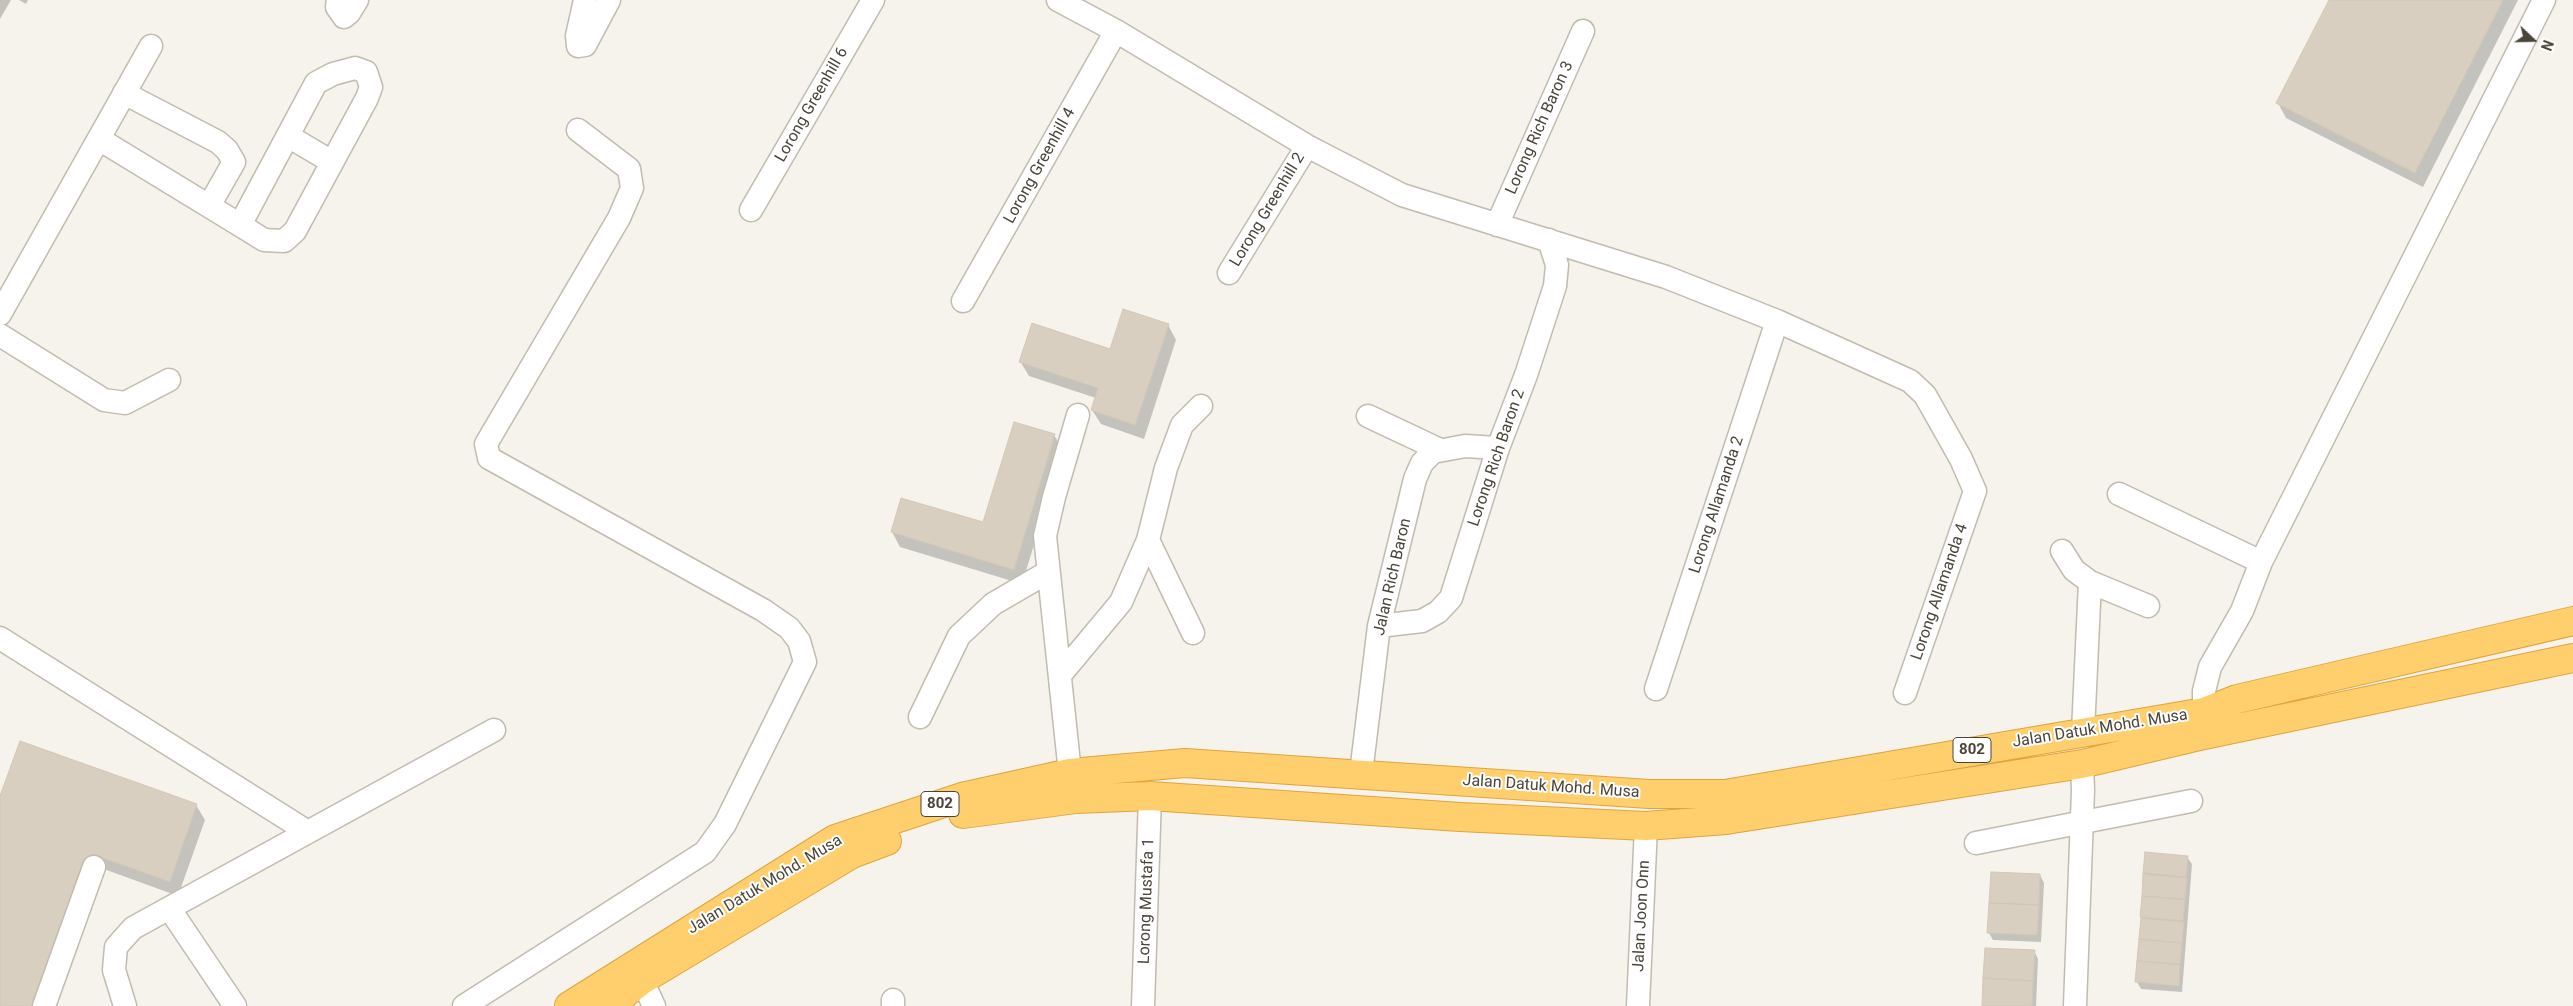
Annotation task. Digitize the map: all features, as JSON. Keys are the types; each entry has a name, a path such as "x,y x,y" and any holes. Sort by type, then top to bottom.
{"highway":[{"name":"Jalan Datuk Mohd. Musa","path":"568,1006 835,839 962,797 1070,773 1185,763 1361,773 1648,794 1725,794 2083,731 2204,712 2237,699 2573,621"},
{"name":"Jalan Datuk Mohd. Musa","path":"609,1006 642,980 852,854 965,812 1076,799 1150,796 1388,810 1460,817 1646,826 1726,820 2082,764 2204,735 2573,658"},
{"path":"1361,773 1364,789 1388,810"}],"street":[{"path":"585,0 577,36 578,46 585,45 609,0"},
{"name":"Lorong Greenhill 6","path":"751,210 873,0"},
{"path":"1058,0 1116,31 1307,146 1402,194 1666,276 1777,321"},
{"path":"2204,712 2204,691 2210,668 2242,611 2261,562 2544,0"},
{"name":"Lorong Greenhill 4","path":"963,301 1116,31"},
{"name":"Lorong Rich Baron 3","path":"1497,225 1583,31"},
{"path":"0,314 151,46"},
{"path":"99,139 264,240 284,241 296,231 367,98 371,87 366,72 355,68 333,74 316,83 240,225"},
{"path":"124,94 218,142 227,150 234,162 209,206"},
{"path":"464,1006 705,852 725,824 805,662 799,640 789,628 763,610 489,458 486,444 619,218 632,188 629,169 578,130"},
{"path":"288,136 332,162"},
{"name":"Lorong Greenhill 2","path":"1229,273 1307,146"},
{"name":"Lorong Rich Baron 2","path":"1379,626 1422,620 1438,612 1451,598 1498,448 1526,374 1555,286 1557,266 1549,240"},
{"name":"Lorong Allamanda 4","path":"1777,321 1910,381 1925,395 1961,459 1975,491 1905,693"},
{"name":"Lorong Allamanda 2","path":"1656,689 1777,321"},
{"path":"0,335 104,400 125,403 170,380"},
{"path":"1061,674 1121,602 1148,540 1166,468 1182,425 1201,406"},
{"path":"1070,773 1045,536 1054,496 1078,415"},
{"path":"1368,416 1440,450"},
{"name":"Jalan Rich Baron","path":"1361,773 1379,626 1415,479 1422,463 1433,452 1466,446 1498,448"},
{"path":"2119,494 2261,562"},
{"path":"1148,540 1193,633"},
{"path":"2062,551 2074,570 2090,582 2148,606"},
{"path":"920,717 959,636 993,604 1048,572"},
{"path":"2083,731 2090,582"},
{"path":"0,638 308,832"},
{"path":"125,1006 114,970 116,948 133,928 494,730"},
{"path":"2075,1006 2082,764"},
{"name":"Lorong Mustafa 1","path":"1143,1006 1150,796"},
{"path":"1976,843 2191,801"},
{"name":"Jalan Joon Onn","path":"1638,1006 1646,826"},
{"path":"44,1006 94,867"},
{"path":"170,908 235,1006"},
{"path":"642,980 654,1006"}],"building":[{"path":"2329,0 2503,0 2415,173 2276,103"},
{"path":"1123,309 1169,324 1135,425 1091,410 1098,388 1019,362 1032,323 1110,349"},
{"path":"1014,422 1055,434 1014,570 891,532 901,498 983,522"},
{"path":"20,741 197,804 170,882 92,854 38,1006 0,1006 0,796"},
{"path":"2145,852 2188,856 2186,877 2143,873"},
{"path":"1991,872 2040,874 2039,905 1989,903"},
{"path":"2143,874 2187,878 2185,899 2142,896"},
{"path":"2142,896 2185,900 2183,921 2140,917"},
{"path":"1989,903 2039,905 2037,935 1987,933"},
{"path":"2141,918 2184,922 2182,943 2139,939"},
{"path":"2139,939 2182,943 2180,964 2137,961"},
{"path":"1985,948 2035,950 2033,981 1983,978"},
{"path":"2137,961 2180,965 2179,986 2135,982"},
{"path":"1983,978 2033,981 2032,1006 1982,1006"}]}
